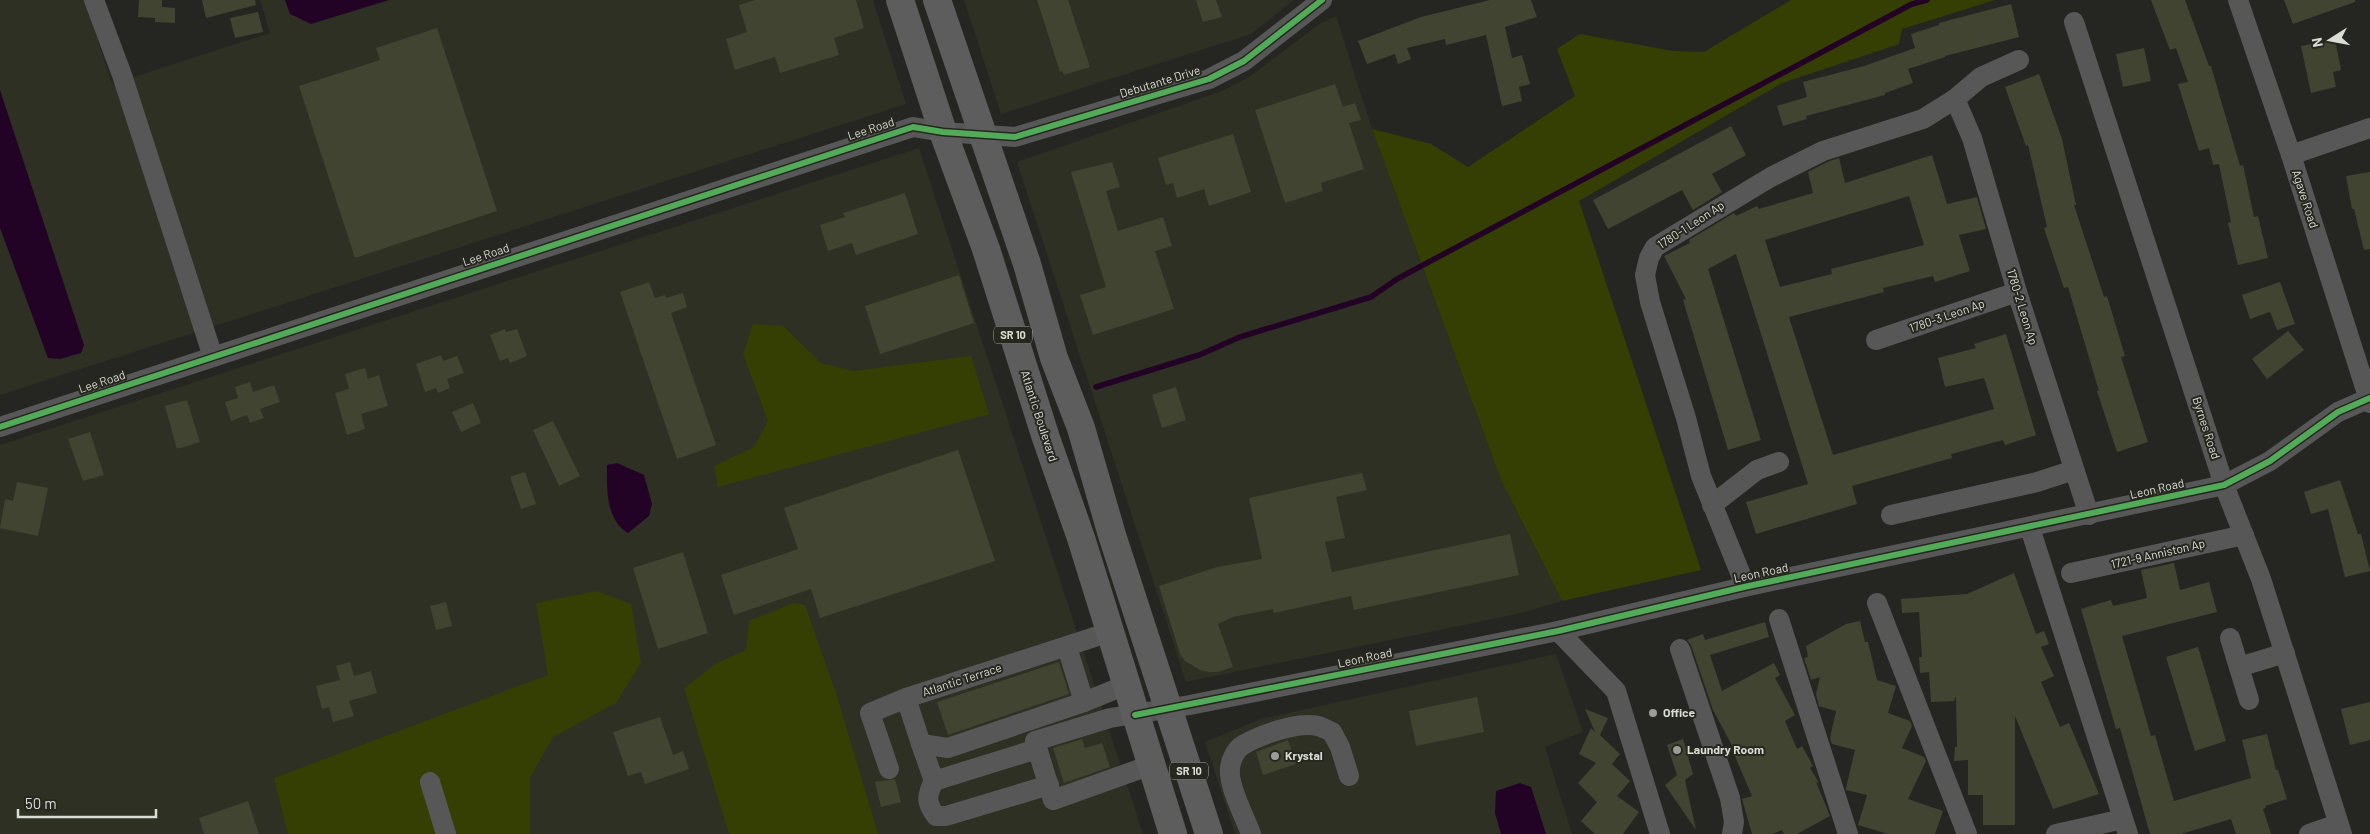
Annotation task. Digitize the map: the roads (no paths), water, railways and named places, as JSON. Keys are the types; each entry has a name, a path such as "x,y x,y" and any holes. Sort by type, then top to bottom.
{"highway":[{"name":"Atlantic Boulevard","path":"900,0 943,132 986,249 1173,834"},
{"name":"SR 10","path":"937,0 1027,264 1054,358 1081,428 1112,534 1209,834"}],"street":[{"path":"94,0 122,75 213,357"},
{"name":"Debutante Drive","path":"983,135 1015,137 1209,79 1244,61 1322,0"},
{"name":"Agave Road","path":"2238,0 2291,155 2370,400"},
{"name":"Byrnes Road","path":"2074,22 2224,485 2261,579 2340,829"},
{"name":"1780-1 Leon Ap","path":"1744,587 1741,575 1700,476 1686,418 1650,302 1645,275 1649,258 1655,246 1771,177 1823,151 1923,119 1955,100 1981,77 2019,60"},
{"name":"1780-2 Leon Ap","path":"1955,100 1972,138 2017,292 2088,515"},
{"name":"Lee Road","path":"0,427 913,127 943,132 983,135"},
{"path":"2291,155 2370,128"},
{"name":"1780-3 Leon Ap","path":"1876,340 2017,292"},
{"name":"Leon Road","path":"1037,749 1034,741 1110,718 1170,709 1558,631 1744,587 2030,528 2224,485 2270,461 2338,412 2370,400"},
{"path":"1712,505 1757,470 1779,462"},
{"path":"1891,514 2037,482 2074,470"},
{"path":"2030,528 2125,827 2056,834"},
{"name":"1721-9 Anniston Ap","path":"2071,573 2244,535"},
{"path":"1877,604 1967,834"},
{"path":"1779,620 1848,834"},
{"path":"1558,631 1616,691 1660,834"},
{"name":"Atlantic Terrace","path":"889,769 870,713 906,698 1110,632"},
{"path":"2230,638 2249,700"},
{"path":"1067,647 1084,702"},
{"path":"1680,648 1730,798 1734,822 1732,834"},
{"path":"2239,667 2285,654"},
{"path":"921,744 948,748 1084,702 1126,685"},
{"path":"906,698 934,781"},
{"path":"1251,834 1234,791 1230,770 1234,756 1242,745 1281,730 1298,726 1317,726 1332,732 1340,748 1349,776"},
{"path":"1049,785 946,816 936,816 928,806 928,791 934,781 1037,749 1049,785 1053,800 1151,765"},
{"path":"430,782 446,834"},
{"path":"2309,834 2340,829"}],"waterway":[{"path":"1096,387 1199,355 1240,337 1371,297 1397,279 1912,4 1927,0"}],"place":[{"name":"Office","path":"1653,713"},
{"name":"Laundry Room","path":"1677,750"},
{"name":"Krystal","path":"1275,756"}]}
